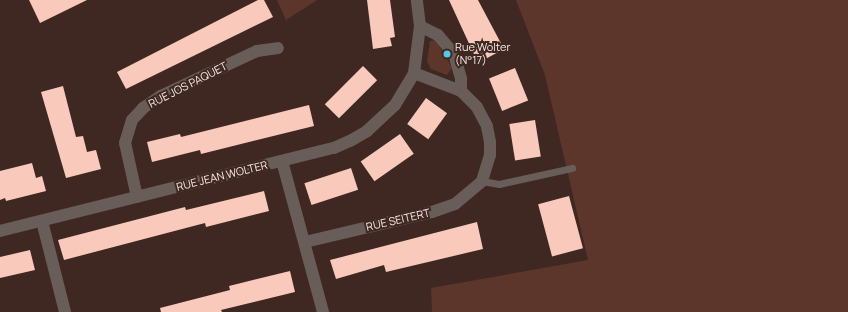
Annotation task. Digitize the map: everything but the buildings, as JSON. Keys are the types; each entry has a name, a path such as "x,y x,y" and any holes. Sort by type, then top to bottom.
{"street":[{"name":"RUE JEAN WOLTER","path":"0,231 334,148 366,131 395,105 414,73 420,26 417,0"},
{"path":"420,26 438,35 454,54 461,79 460,91"},
{"name":"RUE JOS PAQUET","path":"137,197 125,143 132,120 143,108 161,96 257,51 278,48"},
{"path":"414,73 460,91 477,107 487,126 490,155 482,181"},
{"path":"282,161 298,224 305,242 320,311"},
{"name":"RUE SEITERT","path":"305,242 455,204 482,181"},
{"path":"42,221 65,312"}],"lane":[{"path":"482,181 499,184 572,168"}],"shaded area":[{"path":"277,0 317,0 286,20"},
{"path":"516,0 848,0 848,312 432,312 431,288 588,260 545,75"},
{"path":"436,40 452,68 447,75 431,69 427,61 430,41"}],"place":[{"name":"Rue Wolter (N°17)","path":"447,54"}]}
